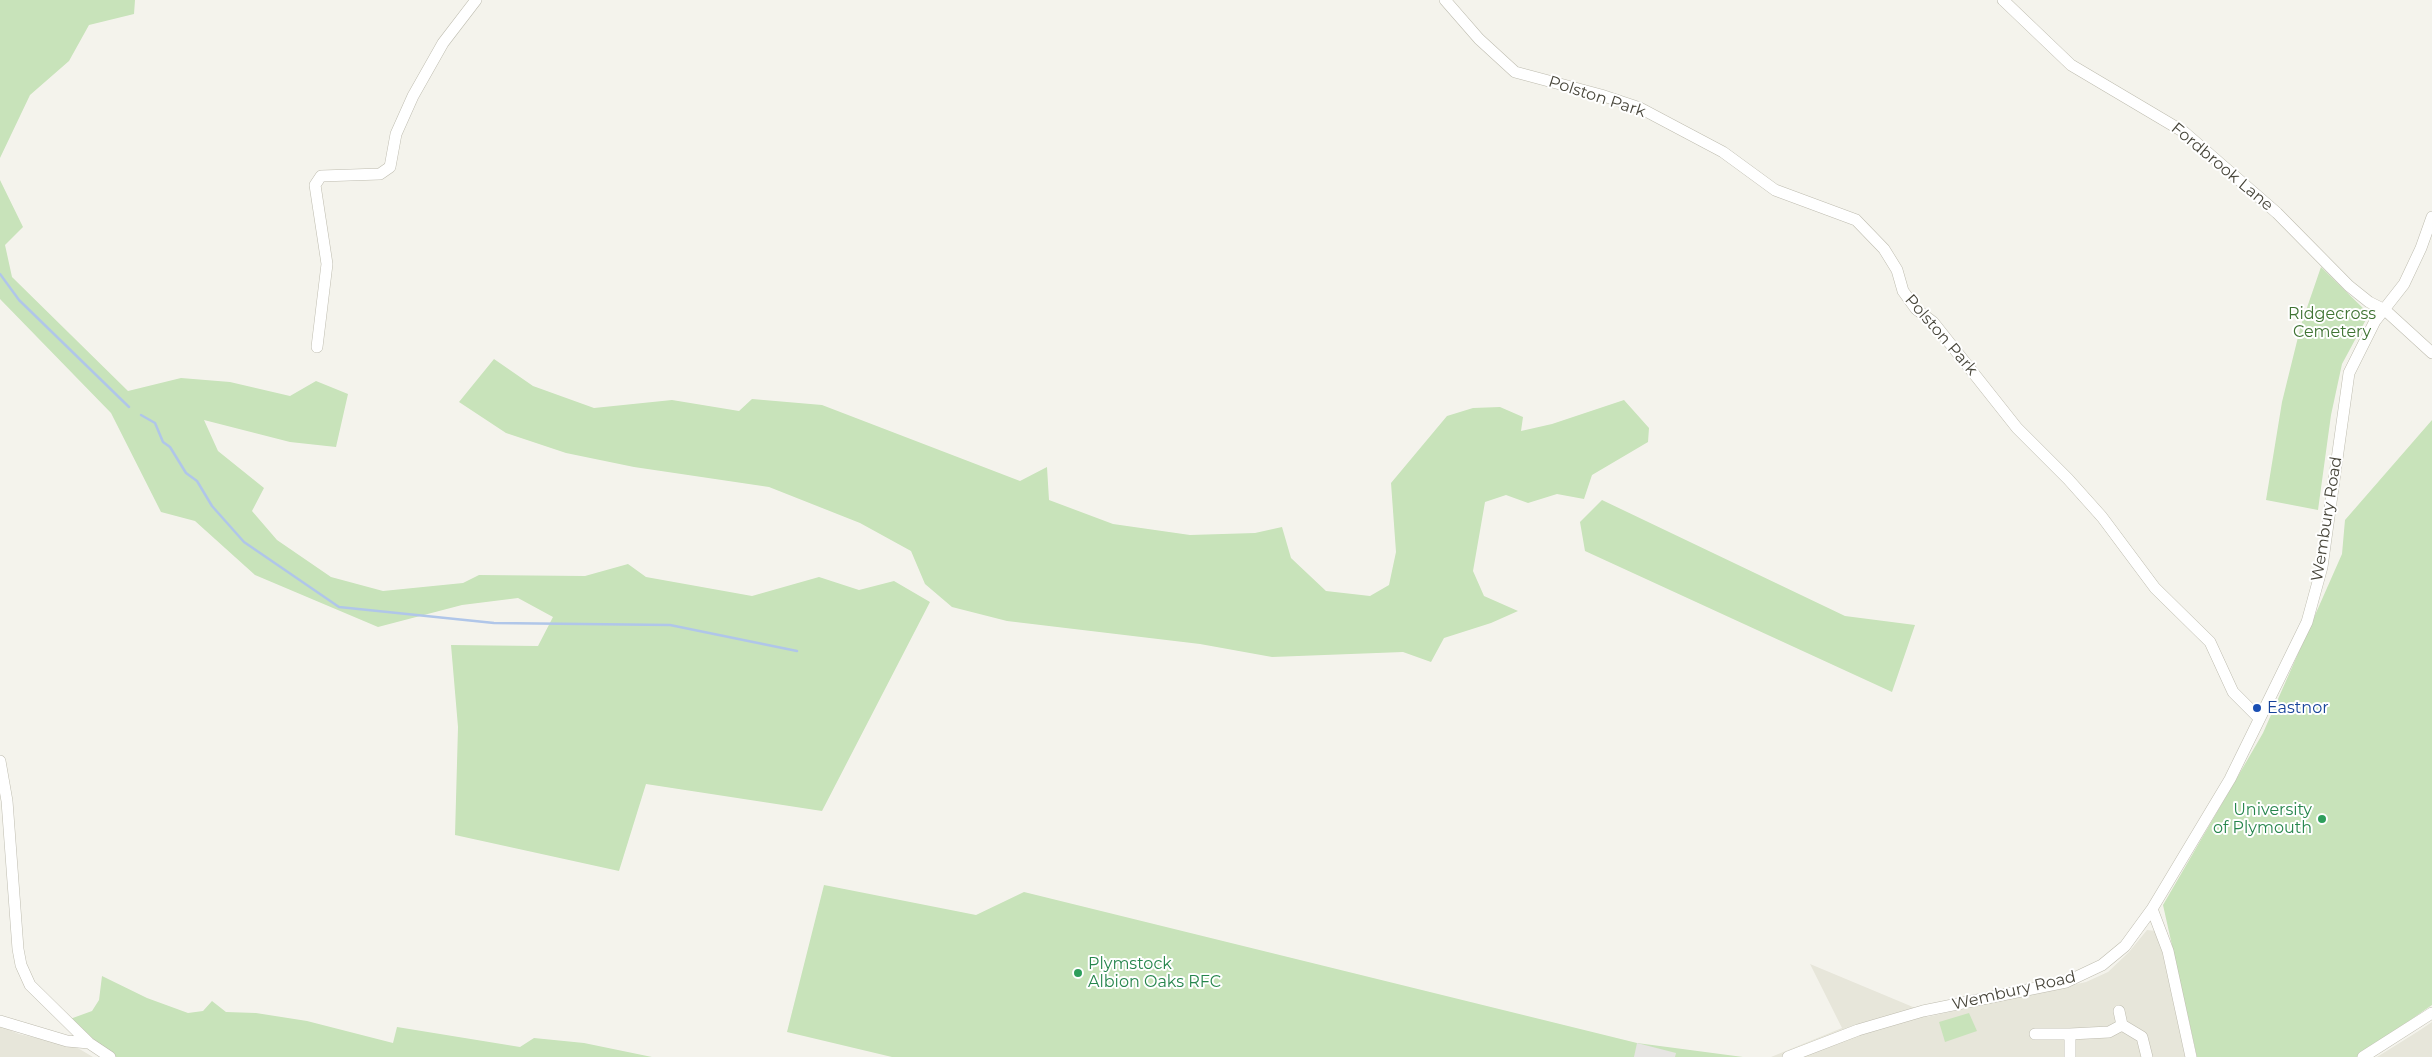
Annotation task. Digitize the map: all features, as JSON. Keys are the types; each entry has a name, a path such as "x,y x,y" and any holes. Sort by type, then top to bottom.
{"street":[{"path":"317,347 327,264 315,185 321,176 380,174 390,166 396,134 413,96 443,43 476,0"},
{"name":"Polston Park","path":"1445,0 1479,39 1515,72 1601,95 1640,108 1723,152 1775,190 1856,220 1884,249 1897,270 1903,292 1916,309 1933,322 2017,428 2068,479 2102,517 2154,588 2210,642 2232,692 2259,718"},
{"name":"Fordbrook Lane","path":"2003,0 2071,65 2184,132 2277,212 2349,286 2369,302 2385,310 2432,353"},
{"name":"Wembury Road","path":"1788,1057 1858,1030 1923,1011 2078,978 2112,958 2125,946 2152,909 2230,779 2307,622 2322,567 2349,373 2375,321 2404,284 2421,248 2432,217"},
{"path":"0,761 21,965 30,985 89,1042 110,1057"},
{"path":"2152,909 2168,951 2191,1057"},
{"path":"2119,1011 2122,1025 2142,1037 2147,1057"},
{"path":"2363,1057 2376,1053 2432,1013"},
{"path":"0,1021 66,1041 89,1042"},
{"path":"2035,1034 2109,1032 2122,1025"},
{"path":"2070,1034 2070,1057"}],"shaded area":[{"path":"2147,930 2156,931 2165,959 2186,1057 1771,1057 1842,1028 1810,964 1913,1007 1927,1017 2086,982 2108,972 2129,952"},
{"path":"2432,1022 2432,1057 2377,1057 2417,1032"},
{"path":"0,1026 19,1034 76,1047 93,1057 0,1057"},
{"path":"1637,1043 1676,1053 1675,1057 1634,1057"}],"green space":[{"path":"0,0 135,0 134,14 89,25 69,61 30,95 0,158"},
{"path":"0,180 23,227 5,245 12,277 128,391 181,378 230,382 290,396 316,381 348,394 336,447 290,442 204,420 218,451 264,488 252,511 277,540 331,577 383,591 463,583 479,575 585,576 628,564 646,577 752,596 819,577 859,590 894,581 930,602 822,811 646,784 619,871 455,835 458,727 451,645 538,646 553,617 518,598 462,605 378,627 255,575 195,521 161,512 111,413 0,299"},
{"name":"Ridgecross Cemetery","path":"2321,267 2369,314 2342,364 2331,415 2318,510 2266,500 2282,402 2301,325"},
{"path":"494,359 533,386 594,408 672,400 739,411 752,399 822,405 1020,481 1047,467 1049,500 1113,524 1190,535 1255,533 1282,527 1291,558 1326,591 1370,596 1389,585 1396,552 1391,483 1447,416 1473,408 1500,407 1523,417 1521,431 1552,424 1624,400 1649,428 1648,442 1592,475 1584,499 1557,494 1528,503 1506,495 1485,502 1473,571 1484,596 1518,611 1491,623 1444,638 1431,662 1403,652 1272,657 1200,644 1007,621 952,607 925,584 911,551 860,523 769,487 634,467 566,453 506,433 459,402"},
{"name":"University of Plymouth","path":"2432,420 2432,1005 2357,1057 2197,1057 2163,905 2263,733 2342,554 2345,520"},
{"path":"1602,500 1845,616 1915,625 1892,692 1585,551 1580,522"},
{"name":"Plymstock Albion Oaks RFC","path":"824,885 976,915 1024,892 1637,1043 1743,1057 892,1057 787,1032"},
{"path":"102,976 147,998 188,1013 203,1011 212,1001 226,1012 256,1013 307,1021 393,1043 397,1027 520,1047 534,1038 584,1043 652,1057 116,1057 93,1041 70,1019 92,1011 99,1000"},
{"path":"1969,1013 1977,1031 1945,1042 1939,1022"}],"waterway":[{"path":"0,274 19,300 129,407"},
{"path":"141,415 155,423 163,442 170,447 186,473 197,481 212,506 244,542 339,607 494,623 670,625 797,651"}],"place":[{"name":"Eastnor","path":"2257,708"},
{"name":"University of Plymouth","path":"2322,819"},
{"name":"Plymstock Albion Oaks RFC","path":"1078,973"}]}
